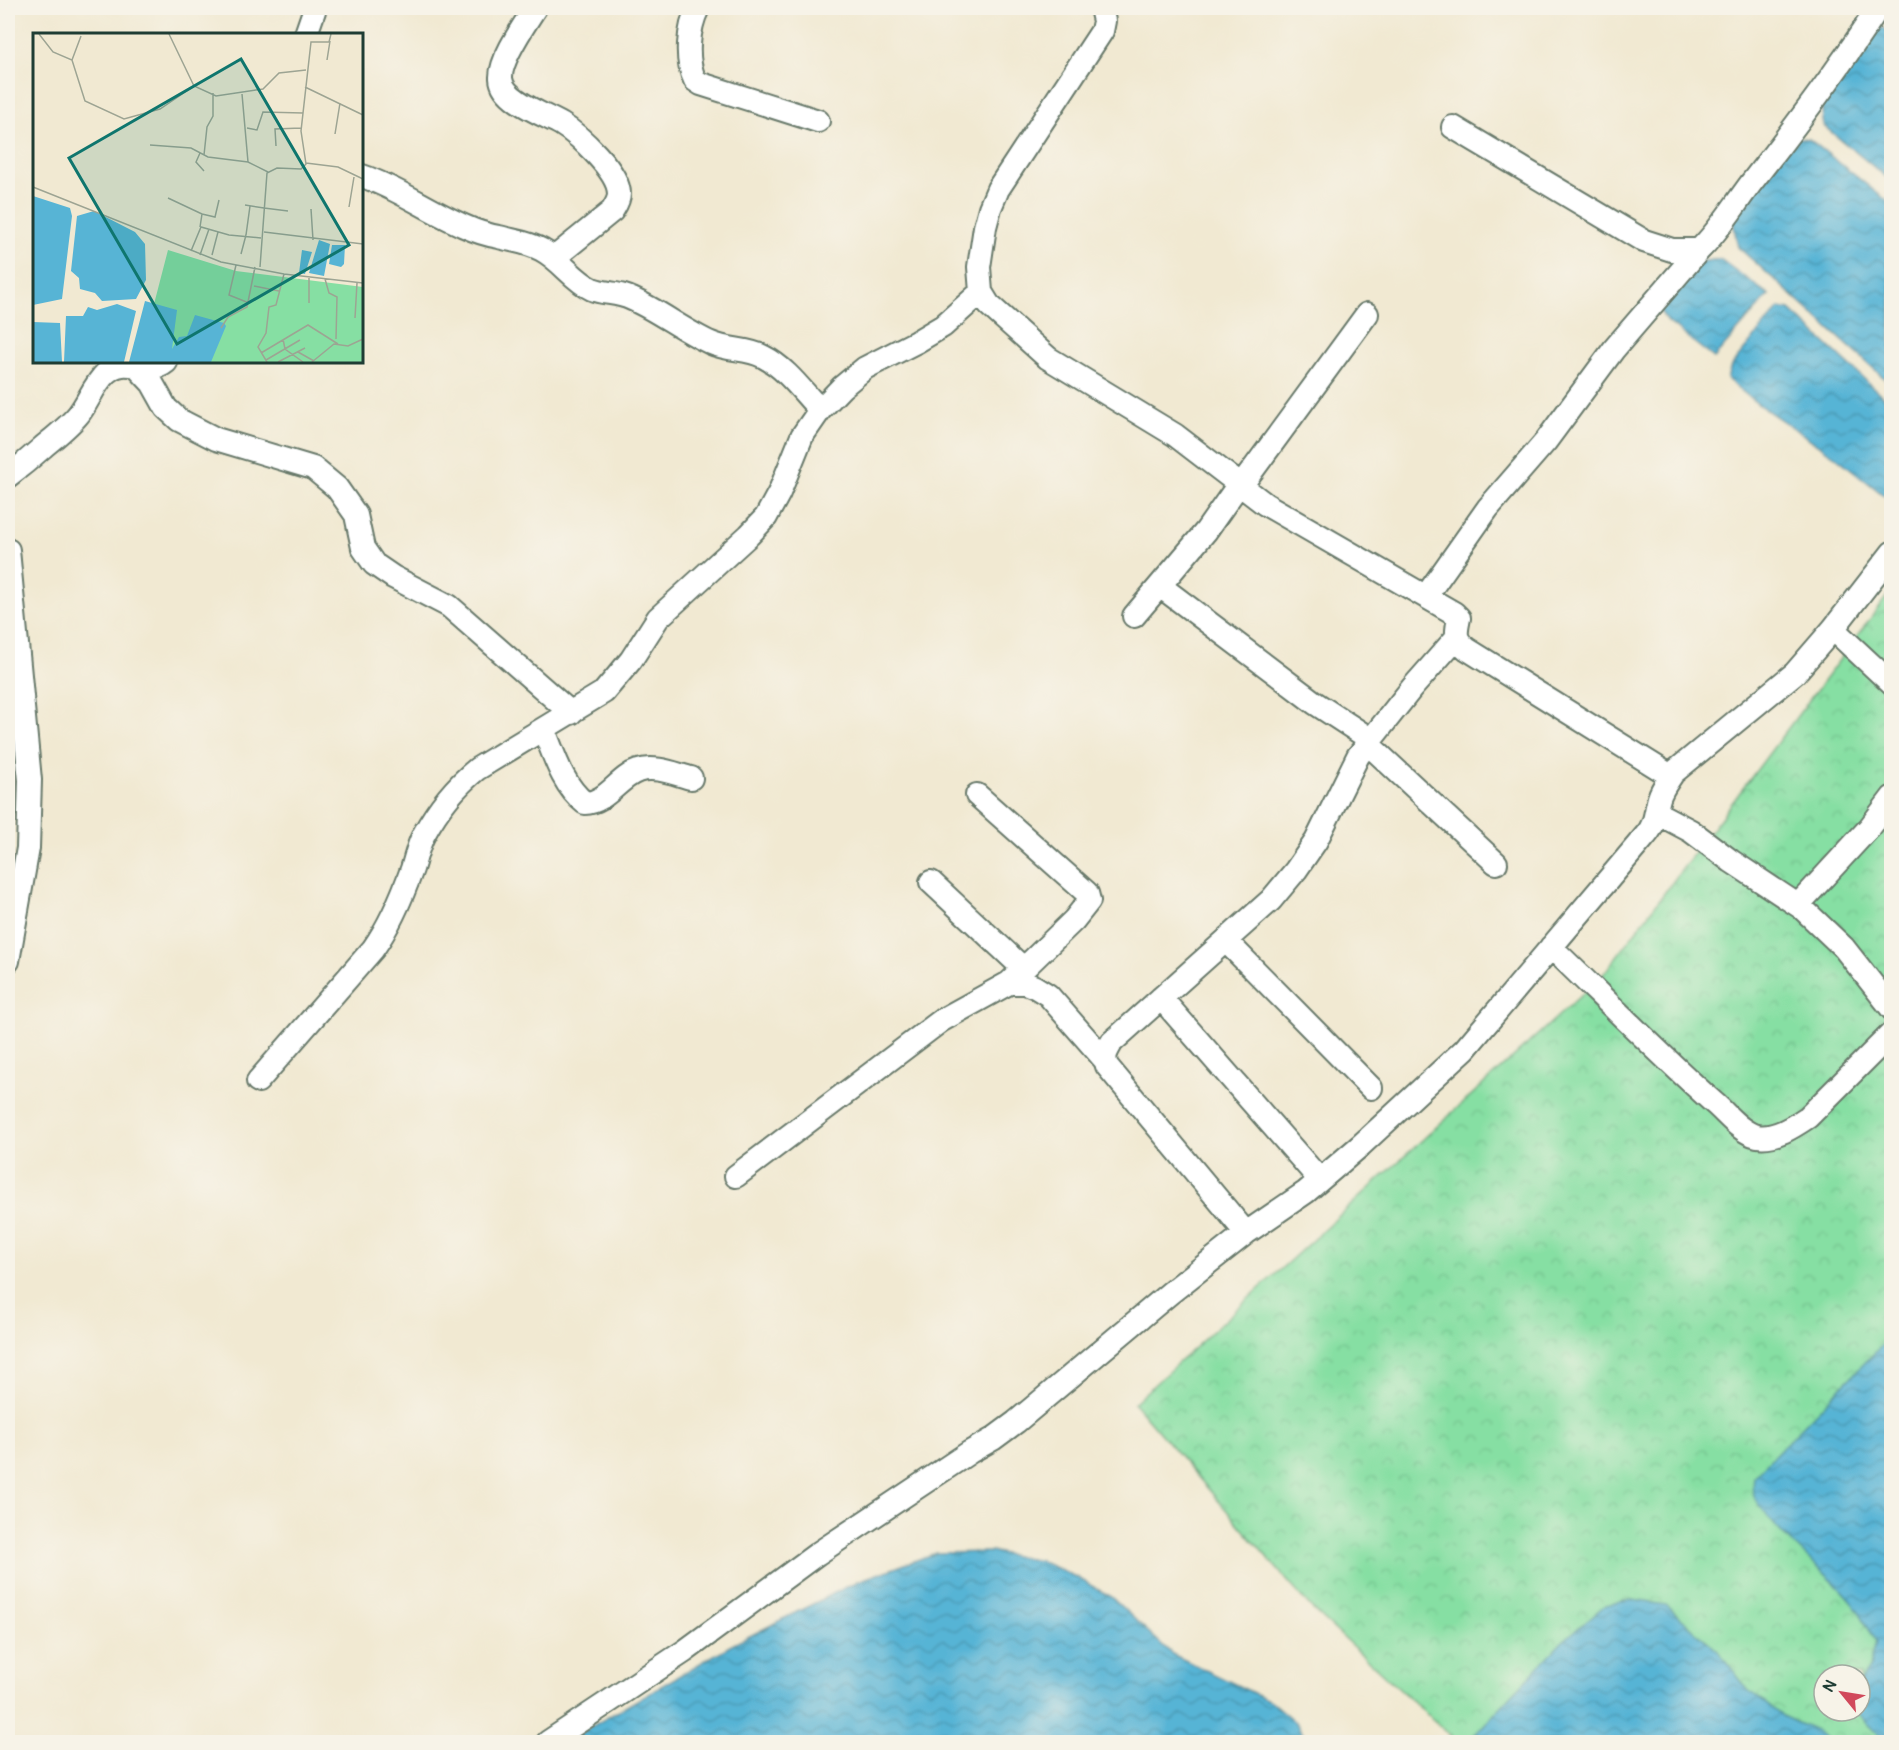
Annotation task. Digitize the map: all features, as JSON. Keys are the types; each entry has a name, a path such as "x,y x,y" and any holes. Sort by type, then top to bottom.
{"street":[{"path":"306,33 315,8"},
{"path":"535,8 501,68 501,81 520,103 561,125 591,149 615,179 619,193 612,211 554,258"},
{"path":"698,8 691,31 689,56 695,80 701,84 818,121"},
{"path":"1101,8 1104,21 1102,30 998,189 990,208 979,267 981,292 989,305 1048,358 1175,435 1235,492 1265,504 1426,596 1457,628 1460,643 1467,649 1671,776"},
{"path":"1426,596 1488,508 1546,441 1614,349 1711,238 1805,113 1878,8"},
{"path":"1453,127 1644,241 1672,250 1699,250"},
{"path":"363,176 464,226 487,234 517,240 543,250 592,289 600,292 614,292 632,298 711,343 754,352 765,357 780,368 820,410"},
{"path":"258,1081 383,935 411,871 423,836 432,820 465,778 604,692 631,660 658,618 766,517 779,493 802,436 820,410 864,368 943,326 981,292"},
{"path":"1134,616 1206,531 1367,314"},
{"path":"8,476 78,416 105,373 118,364 137,367 164,363"},
{"path":"137,367 152,383 166,408 179,420 216,439 313,468 337,488 356,515 363,548 374,564 393,577 449,606 571,713"},
{"path":"8,550 30,780 28,848 8,961"},
{"path":"549,1743 685,1651 817,1554 1000,1434 1170,1293 1246,1233 1306,1192 1360,1146 1465,1049 1651,829 1664,786 1671,776 1693,755 1795,673 1833,629 1892,553"},
{"path":"1160,586 1369,741 1496,863"},
{"path":"1104,1059 1112,1042 1271,900 1296,870 1316,842 1358,756 1457,628"},
{"path":"1833,629 1892,684"},
{"path":"544,730 565,779 574,793 585,802 596,801 628,776 639,771 655,770 691,778"},
{"path":"736,1176 942,1020 1017,976 1089,901 1087,893 977,795"},
{"path":"1798,905 1870,827 1892,798"},
{"path":"1657,813 1691,831 1731,861 1798,905 1844,948 1892,1009"},
{"path":"931,882 1017,976 1048,995 1104,1059 1107,1066 1246,1233"},
{"path":"1226,941 1371,1088"},
{"path":"1551,947 1699,1089 1742,1128 1755,1135 1766,1136 1779,1133 1792,1128 1808,1117 1892,1033"},
{"path":"1161,998 1320,1180"}],"green space":[{"path":"1891,591 1891,1742 1457,1742 1311,1608 1134,1403 1602,976"}],"water":[{"path":"1880,26 1891,34 1891,181 1824,126 1821,105"},
{"path":"1790,137 1809,139 1891,204 1891,384 1738,247 1730,206"},
{"path":"1720,259 1769,295 1714,358 1668,322 1659,310 1692,263"},
{"path":"1779,308 1790,310 1891,404 1891,501 1835,456 1759,405 1727,379 1731,366"},
{"path":"1891,1336 1892,1742 1886,1742 1868,1723 1872,1723 1871,1663 1876,1642 1871,1632 1856,1607 1840,1589 1789,1540 1766,1514 1755,1497 1753,1477"},
{"path":"994,1552 1040,1561 1078,1578 1111,1597 1172,1654 1270,1701 1296,1723 1308,1742 565,1742 730,1646 858,1581 936,1553"},
{"path":"1632,1600 1666,1605 1719,1652 1748,1690 1782,1716 1817,1732 1830,1742 1468,1742 1562,1642 1605,1605"}]}
